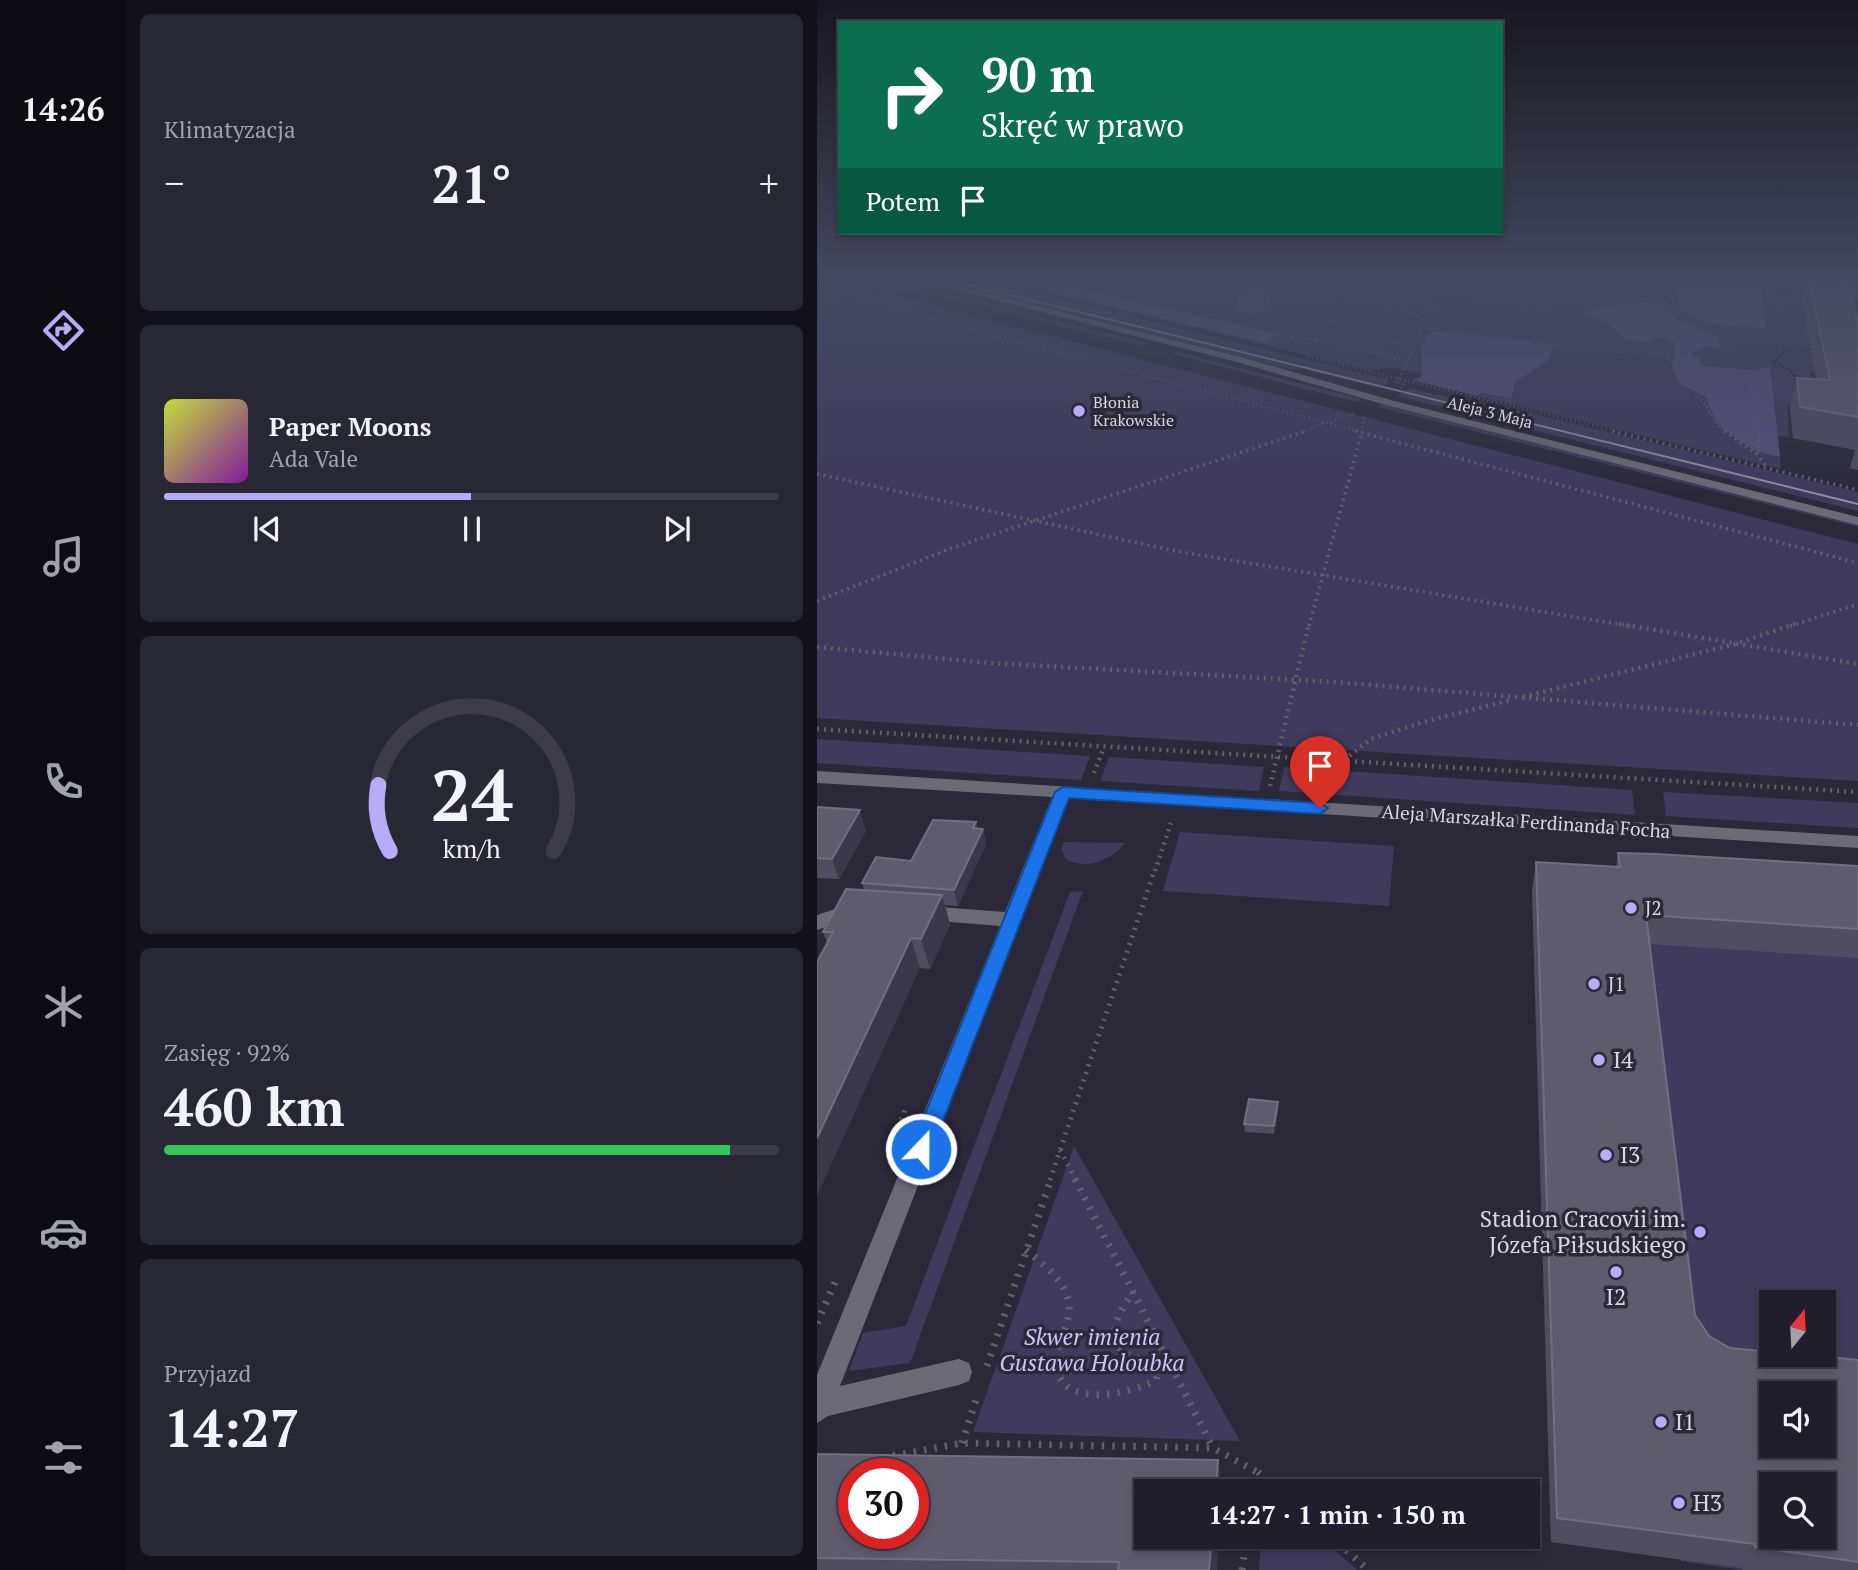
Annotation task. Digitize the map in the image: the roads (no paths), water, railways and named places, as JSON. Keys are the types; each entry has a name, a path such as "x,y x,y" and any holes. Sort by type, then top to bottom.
{"street":[{"name":"Aleja 3 Maja","path":"1206,351 1373,396 1390,403 1858,521"},
{"name":"Aleja Marszałka Ferdinanda Focha","path":"817,777 1858,842"},
{"path":"818,1407 1063,792"},
{"path":"817,923 859,908 874,909"},
{"path":"900,911 1013,920"},
{"path":"818,1407 971,1375"}],"tram line":[{"path":"1238,351 1858,504"}],"place":[{"name":"Błonia Krakowskie","path":"1079,411"},
{"name":"J2","path":"1631,908"},
{"name":"J1","path":"1594,984"},
{"name":"I4","path":"1599,1060"},
{"name":"I3","path":"1606,1155"},
{"name":"Stadion Cracovii im. Józefa Piłsudskiego","path":"1700,1232"},
{"name":"I2","path":"1616,1272"},
{"name":"I1","path":"1661,1422"},
{"name":"H3","path":"1679,1503"}],"park label":[{"name":"Skwer imienia Gustawa Holoubka","path":"1092,1350"}]}
